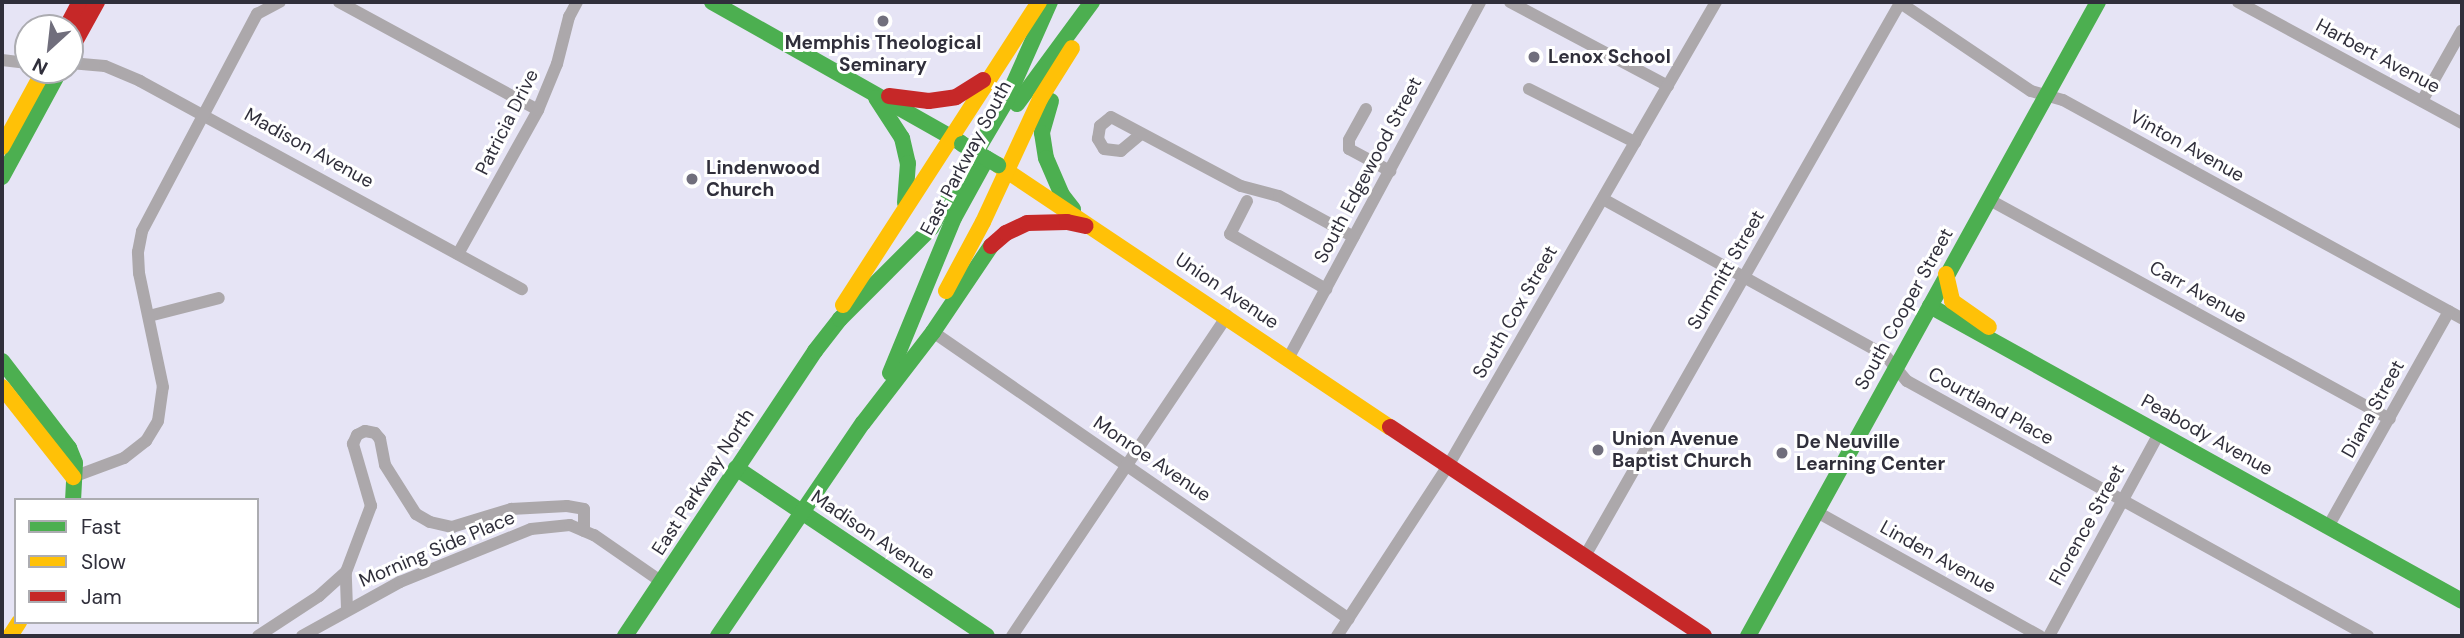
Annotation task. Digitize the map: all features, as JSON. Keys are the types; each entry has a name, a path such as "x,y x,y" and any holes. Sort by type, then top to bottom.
{"main road":[{"path":"84,26 97,2"},
{"name":"Union Avenue","path":"712,2 1003,168 1704,636"},
{"path":"815,351 903,212 957,141 994,71 1039,2"},
{"name":"East Parkway South","path":"815,351 840,318 931,228 1005,103 1050,2"},
{"name":"East Parkway South","path":"863,423 910,330 954,218 1033,79 1092,2"},
{"path":"1087,223 1062,195 1046,158 1042,133 1045,113 1099,2"},
{"name":"South Cooper Street","path":"1748,636 2098,2"},
{"path":"718,636 893,379 953,279 1003,168 1048,84 1084,31"},
{"path":"872,92 904,99 956,97 977,86 994,71"},
{"path":"2,177 36,100 40,84"},
{"path":"2,147 49,84"},
{"path":"872,92 902,138 908,163 909,186 903,212"},
{"path":"893,379 933,332 986,251 1006,233 1027,223 1087,223"},
{"path":"1946,274 1952,301 2010,343 2012,351"},
{"name":"Peabody Avenue","path":"1930,306 2462,601"},
{"name":"East Parkway North","path":"625,636 815,351"},
{"path":"2,361 69,448 75,463 73,498"},
{"path":"2,387 73,477"},
{"name":"Madison Avenue","path":"736,468 987,636"}],"street":[{"path":"73,477 124,458 146,441 158,421 163,387 139,273 139,243 148,218 257,15 280,2"},
{"path":"339,2 538,110"},
{"name":"Patricia Drive","path":"458,254 538,110 557,64 569,17 577,2"},
{"path":"1510,2 1668,86"},
{"name":"South Cox Street","path":"1342,634 1349,618 1448,466 1716,2"},
{"name":"Vinton Avenue","path":"1899,2 2031,91 2063,100 2462,318"},
{"name":"Summitt Street","path":"1585,556 1899,2"},
{"name":"Harbert Avenue","path":"2238,2 2462,123"},
{"name":"South Edgewood Street","path":"1289,357 1477,3"},
{"path":"2422,101 2462,30"},
{"name":"Madison Avenue","path":"84,64 105,66 204,114 522,289"},
{"path":"1529,89 1635,142"},
{"path":"1366,108 1349,140 1349,149 1390,171"},
{"path":"1141,134 1241,186 1279,196 1354,237"},
{"name":"Courtland Place","path":"1604,200 1885,355 1907,382 2368,636"},
{"name":"Carr Avenue","path":"1988,200 2390,419"},
{"path":"1247,201 1230,234 1326,289"},
{"path":"149,316 219,298"},
{"name":"Diana Street","path":"2329,525 2449,311"},
{"path":"1012,636 1227,316"},
{"name":"Monroe Avenue","path":"933,332 1349,618"},
{"name":"Morning Side Place","path":"347,609 346,572 371,506 353,444 357,435 365,431 375,433 380,439 385,465 416,514 430,522 452,527 511,509 566,506 584,509 584,531"},
{"name":"Florence Street","path":"2049,636 2160,433"},
{"name":"Linden Avenue","path":"1817,512 2040,636"},
{"name":"Morning Side Place","path":"302,636 400,582 531,529 570,525 584,531 662,582"},
{"name":"Morning Side Place","path":"258,636 319,596 346,572"}],"traffic: fast":[{"path":"712,2 961,143"},
{"path":"625,636 815,351 840,319 931,228 1005,103 1050,2"},
{"path":"1017,104 1092,2"},
{"path":"1748,636 2098,2"},
{"path":"2,177 52,84"},
{"path":"876,98 902,138 908,163 905,203"},
{"path":"1051,101 1042,133 1046,158 1062,195 1073,209"},
{"path":"962,144 998,165"},
{"path":"890,373 954,218 987,158"},
{"path":"718,636 863,423 933,332 991,246"},
{"path":"1930,306 2462,601"},
{"path":"2,361 69,448 75,463 73,498"},
{"path":"736,468 987,636"}],"traffic: slow":[{"path":"843,305 1039,2"},
{"path":"946,291 983,222 1040,99 1072,48"},
{"path":"2,147 36,84"},
{"path":"998,165 1390,427"},
{"path":"1946,274 1952,301 1989,327"},
{"path":"2,387 73,477"},
{"path":"10,636 18,624"}],"traffic: jam":[{"path":"74,14 80,2"},
{"path":"84,26 97,2"},
{"path":"889,96 929,101 956,97 983,80"},
{"path":"991,246 1006,233 1027,223 1067,222 1086,226"},
{"path":"1390,427 1704,636"}],"place":[{"name":"Memphis Theological Seminary","path":"883,21"},
{"name":"Lenox School","path":"1534,57"},
{"name":"Lindenwood Church","path":"692,179"},
{"name":"Union Avenue Baptist Church","path":"1598,450"},
{"name":"De Neuville Learning Center","path":"1782,453"}]}
